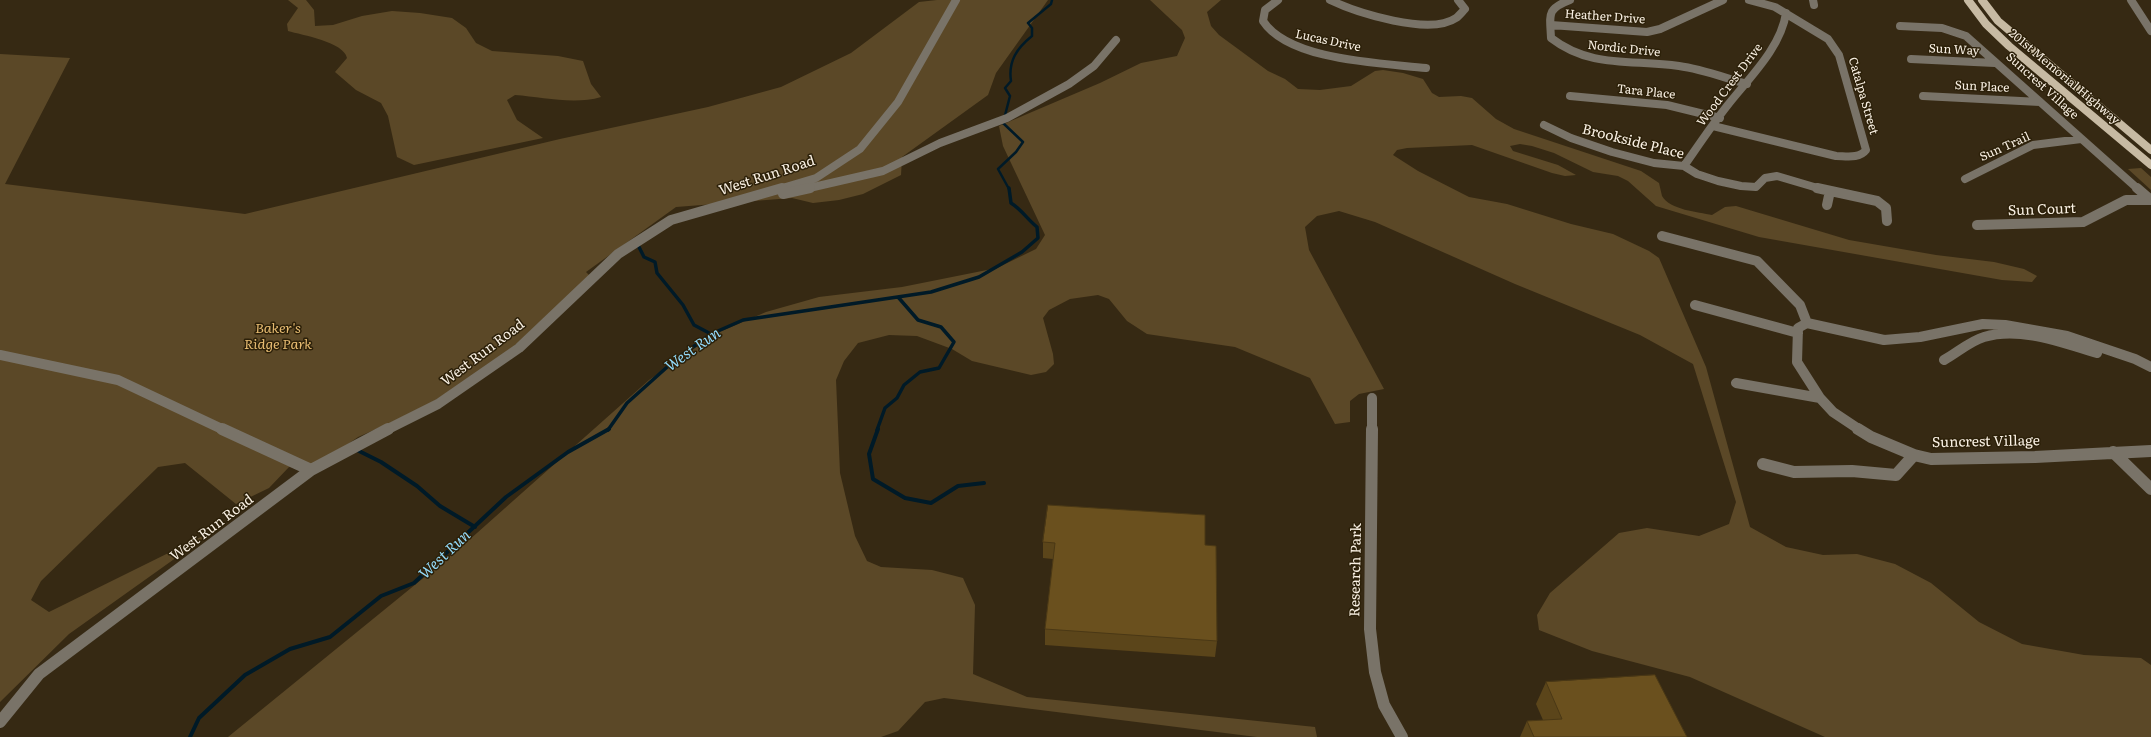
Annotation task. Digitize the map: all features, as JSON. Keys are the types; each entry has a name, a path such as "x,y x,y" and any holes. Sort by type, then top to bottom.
{"main road":[{"name":"201st Memorial Highway","path":"1968,0 1986,24 2009,46 2151,166"},
{"name":"201st Memorial Highway","path":"1982,0 1998,21 2151,150"}],"street":[{"name":"West Run Road","path":"0,722 39,674 311,470 362,441 438,404 519,348 618,254 671,220 816,178 860,149 898,102 940,31 956,0"},
{"name":"Lucas Drive","path":"1278,0 1264,10 1263,21 1269,31 1285,43 1309,51 1342,58 1426,68"},
{"path":"1330,0 1355,12 1384,20 1421,24 1453,21 1461,16 1465,8 1458,0"},
{"path":"1551,25 1550,13 1552,9 1570,0"},
{"name":"Heather Drive","path":"1551,25 1647,32 1660,29 1723,0"},
{"path":"1749,0 1776,7 1786,13"},
{"path":"2131,0 2151,31"},
{"name":"Wood Crest Drive","path":"1684,166 1713,126 1747,84 1784,26 1786,13"},
{"name":"Catalpa Street","path":"1713,126 1836,156 1857,156 1866,150 1836,50 1828,39 1786,13"},
{"name":"Nordic Drive","path":"1551,25 1550,32 1554,41 1580,56 1606,60 1680,66 1747,84"},
{"name":"Suncrest Village","path":"1900,26 1942,28 1966,36 2151,200"},
{"path":"748,198 781,194 883,171 940,143 1007,118 1069,84 1094,66 1116,40"},
{"name":"Sun Way","path":"1911,59 1996,63"},
{"name":"Tara Place","path":"1570,96 1667,105 1720,118"},
{"name":"Sun Place","path":"1923,96 2040,102"},
{"name":"Brookside Place","path":"1544,125 1573,140 1666,166 1684,166 1693,173 1748,187 1760,185 1765,178 1776,176 1830,191 1878,200 1886,208 1886,221"},
{"name":"Sun Trail","path":"1965,179 2033,145 2081,139"},
{"path":"1827,205 1830,191"},
{"name":"Sun Court","path":"1977,225 2082,222 2126,200 2151,200"},
{"path":"1662,236 1756,261 1800,306 1807,323"},
{"path":"1695,305 1798,333 1798,328 1807,323 1884,340 1920,337 1984,324 2005,325 2067,336 2135,359 2151,367"},
{"name":"Suncrest Village","path":"1798,333 1797,362 1820,398 1833,412 1871,437 1914,455 1931,459 2035,457 2113,452 2151,452"},
{"path":"1944,360 1985,337 2008,335 2050,340 2100,353 2135,359"},
{"path":"0,355 118,380 311,470"},
{"path":"1736,383 1820,398"},
{"name":"Research Park","path":"1372,398 1370,629 1375,672 1384,705 1402,737"},
{"path":"2113,452 2151,489"},
{"path":"1762,464 1794,472 1852,471 1896,475 1914,455"}],"green space":[{"path":"288,0 306,0 314,10 315,26 333,25 362,16 392,11 420,13 452,18 466,28 476,43 492,51 558,56 583,61 591,84 601,97 580,100 558,100 515,95 507,100 517,120 543,138 414,165 397,157 388,116 381,103 356,90 335,72 347,58 344,52 331,43 288,31 287,24 298,8"},
{"name":"Baker's Ridge Park","path":"937,0 1048,0 996,73 988,95 902,157 901,175 863,194 839,200 813,203 792,198 676,207 586,272 590,276 500,359 420,410 358,437 311,470 289,467 269,488 236,504 185,463 158,467 41,581 31,600 49,612 215,530 69,634 0,702 0,54 70,58 5,184 245,214 560,139 708,107 781,87 851,53 919,2"},
{"path":"1150,0 1221,0 1207,12 1211,26 1219,35 1268,71 1285,79 1298,89 1320,90 1351,86 1375,71 1383,70 1403,73 1423,79 1432,93 1439,97 1461,96 1472,98 1496,119 1514,129 1641,171 1659,183 1662,196 1666,201 1685,210 1712,215 1725,207 1736,206 1849,240 1936,255 1994,262 2024,269 2037,276 2032,282 2002,280 1759,237 1656,206 1628,181 1618,176 1593,172 1554,153 1532,146 1520,144 1510,146 1513,151 1558,165 1576,175 1565,176 1552,173 1472,145 1407,148 1397,150 1393,155 1418,171 1469,197 1507,204 1571,224 1613,234 1649,251 1659,258 1706,367 1750,527 1786,547 1823,555 1857,554 1895,564 1931,583 1979,622 2022,644 2084,655 2141,658 2151,665 2151,737 1825,737 1690,677 1592,651 1539,630 1537,615 1550,593 1619,533 1647,528 1699,536 1729,524 1736,502 1693,364 1640,335 1515,284 1375,222 1339,211 1317,216 1305,227 1309,250 1384,389 1359,394 1350,401 1350,422 1335,424 1310,378 1235,347 1147,334 1127,321 1109,299 1098,295 1070,299 1049,310 1043,318 1053,354 1054,364 1046,372 1031,375 972,361 952,349 917,336 889,335 858,343 844,361 836,380 840,473 855,536 867,561 881,567 932,570 963,578 975,605 973,674 1027,697 1315,727 1317,737 1257,737 944,698 925,702 898,731 881,737 228,737 459,549 649,380 715,334 766,312 819,297 902,287 997,268 1036,249 1045,235 1003,146 999,126 1100,83 1141,63 1177,56 1185,38 1182,30"},
{"path":"2141,168 2151,177 2151,190 2128,169"}],"building":[{"path":"1048,505 1205,515 1205,545 1216,546 1217,641 1045,629 1055,543 1043,542"},
{"path":"1655,675 1687,737 1534,737 1527,721 1562,719 1546,682"}],"waterway":[{"name":"West Run","path":"1009,189 998,169 1016,152 1023,142 1003,123 1010,96 1005,88 1011,81 1010,74 1012,61 1018,50 1032,36 1032,28 1028,23 1051,4 1052,0"},
{"name":"West Run","path":"711,334 743,320 931,292 979,277 1022,252 1038,238 1037,227 1011,203 1009,188"},
{"path":"639,247 644,257 655,262 657,273 683,305 694,325 711,334"},
{"path":"877,430 885,408 897,398 904,385 920,372 939,368 954,342 941,327 918,320 898,297"},
{"name":"West Run","path":"609,429 627,403 675,360 711,334"},
{"name":"West Run","path":"474,527 506,497 568,452 609,429"},
{"path":"878,429 869,454 873,479 905,498 931,503 958,486 984,483"},
{"path":"359,451 381,462 417,486 440,506 474,527"},
{"name":"West Run","path":"190,737 199,718 245,675 290,649 330,637 381,596 414,583 474,527"}]}
